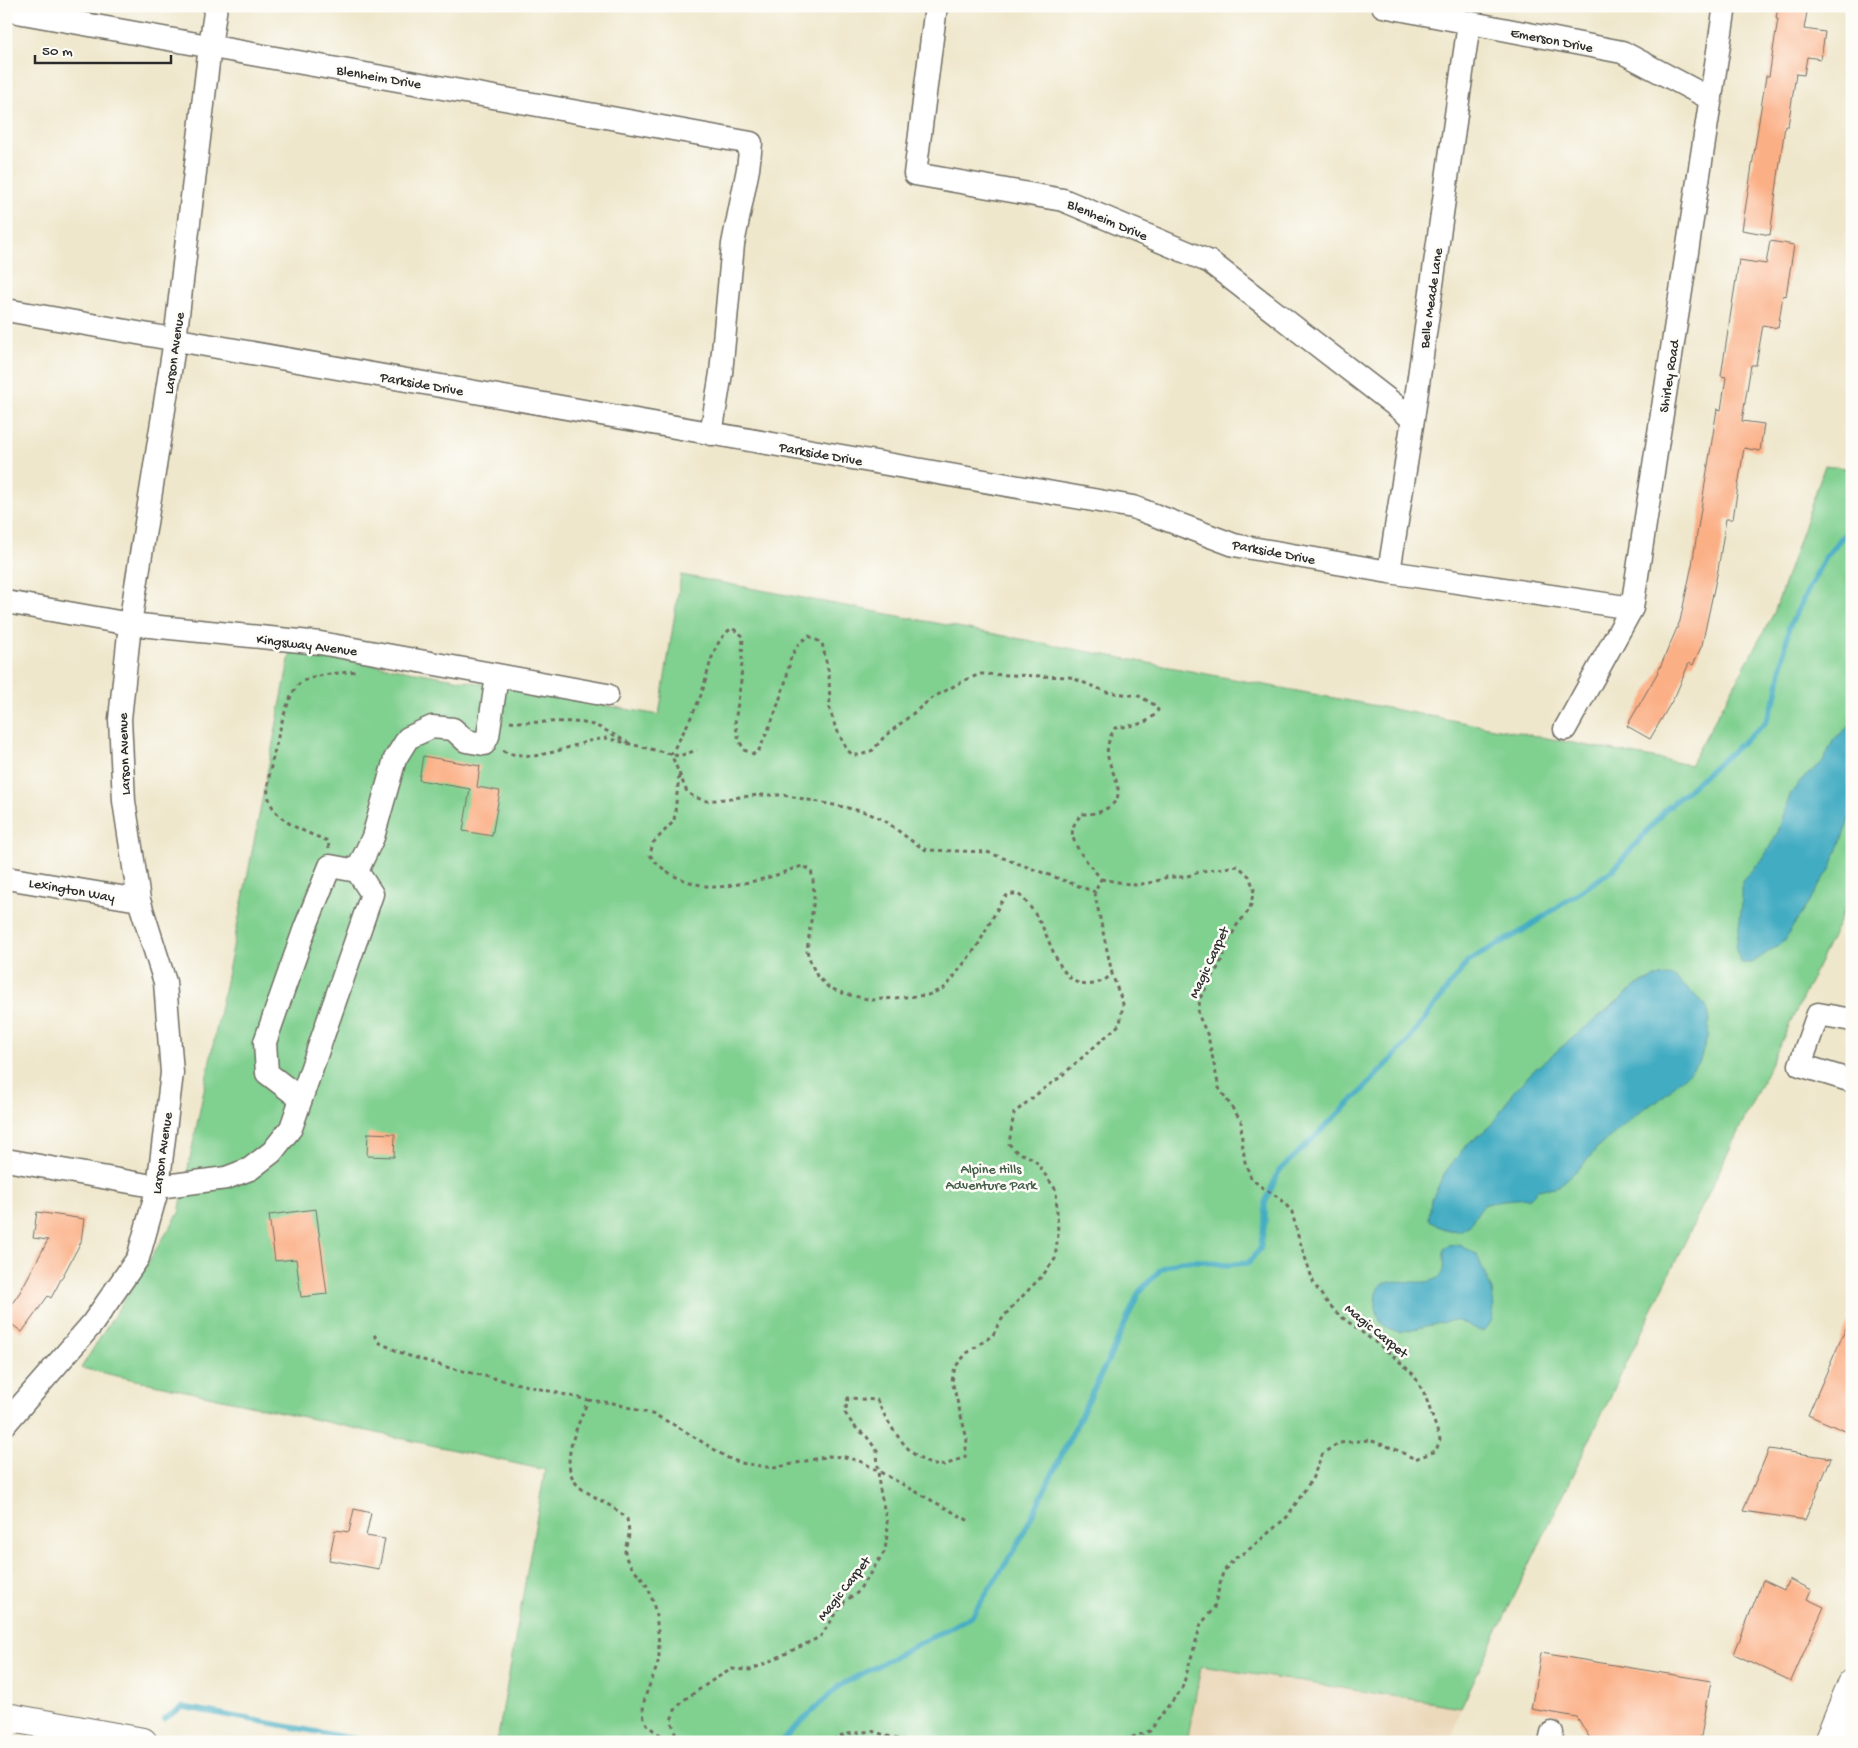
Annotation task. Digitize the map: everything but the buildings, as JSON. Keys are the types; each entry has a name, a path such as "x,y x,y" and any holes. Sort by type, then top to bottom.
{"main road":[{"path":"1828,1742 1852,1683"},
{"path":"6,1717 143,1742"}],"street":[{"name":"Larson Avenue","path":"6,1422 92,1324 138,1258 158,1188 172,1073 165,982 139,900 124,801 120,720 130,624 175,340 216,6"},
{"name":"Blenheim Drive","path":"936,6 914,174 1063,200 1210,262 1413,419"},
{"name":"Emerson Drive","path":"1383,6 1622,52 1711,99"},
{"name":"Shirley Road","path":"1565,730 1632,608 1725,6"},
{"name":"Blenheim Drive","path":"6,10 751,142 748,169 733,244 721,373 711,434"},
{"name":"Belle Meade Lane","path":"1389,572 1470,23"},
{"name":"Parkside Drive","path":"6,310 1132,507 1234,545 1389,572 1632,608"},
{"name":"Kingsway Avenue","path":"6,602 130,624 320,643 607,695"},
{"path":"357,871 373,837 395,759 408,738 432,727 453,729 466,741 484,744 488,736 497,676"},
{"path":"6,1160 158,1188 226,1178 250,1169 272,1152 291,1128 301,1100 372,894 357,871 330,866 305,928 265,1042 267,1073 301,1100"},
{"name":"Lexington Way","path":"6,878 139,900"},
{"path":"1852,1020 1818,1014 1800,1065 1852,1080"}],"path":[{"path":"679,776 674,821 653,843 650,855 656,864 671,875 715,887 768,878 786,870 803,866 810,870 813,880 814,898 807,951 817,976 828,987 845,994 872,1000 928,995 946,987 978,945 1000,904 1008,894 1018,894 1025,899 1043,927 1062,968 1080,985 1089,986 1106,980 1112,973 1095,892 1101,879 1077,846 1072,835 1073,827 1081,814 1103,811 1116,803 1119,796 1113,770 1108,760 1109,738 1115,728 1146,722 1158,710 1153,704 1139,696 1107,692 1070,676 981,674 964,680 932,698 884,737 873,750 861,755 853,754 847,750 835,726 830,710 828,674 822,643 808,636 799,643 791,657 786,680 772,721 759,750 754,754 744,750 739,740 735,723 741,682 740,666 743,636 732,628 724,634 716,648 706,672 701,694 671,754 687,792 694,797 707,801 758,795 783,795 856,810 884,820 926,850 987,852 1095,892"},
{"path":"484,744 510,754 534,756 606,738 680,756 697,750"},
{"name":"Magic Carpet","path":"1101,879 1135,885 1154,882 1167,877 1185,876 1202,871 1238,866 1249,876 1254,889 1250,909 1237,925 1226,946 1220,964 1200,998 1198,1014 1208,1036 1219,1088 1241,1121 1245,1162 1251,1178 1281,1199 1292,1212 1314,1284 1339,1315 1391,1354 1414,1376 1425,1395 1440,1439 1436,1450 1426,1456 1415,1459 1395,1449 1369,1440 1340,1442 1323,1453 1312,1479 1286,1517 1246,1552 1235,1558 1223,1572 1214,1608 1201,1624 1182,1689 1150,1731 1118,1742"},
{"name":"Magic Carpet","path":"678,1742 671,1720 675,1710 684,1700 732,1669 750,1670 801,1648 820,1637 845,1601 857,1593 885,1551 888,1526 879,1486 877,1451 845,1413 848,1398 877,1400 905,1447 918,1459 942,1465 964,1457 967,1439 952,1381 955,1367 967,1353 993,1335 999,1323 1055,1260 1058,1234 1056,1190 1034,1159 1017,1152 1009,1144 1014,1113 1059,1078 1120,1024 1123,1004 1112,973"},
{"path":"374,1335 380,1343 406,1355 450,1368 588,1400 614,1403 654,1415 678,1427 728,1458 741,1463 774,1468 829,1456 845,1457 862,1462 971,1522"},
{"path":"588,1400 572,1444 568,1465 572,1479 581,1488 618,1511 627,1519 629,1534 625,1548 626,1558 633,1569 644,1580 650,1595 658,1632 659,1657 644,1704 644,1718 652,1729 662,1736 678,1742"},
{"path":"824,1742 848,1734 872,1731 906,1742"}],"shaded area":[{"path":"1201,1666 1461,1707 1450,1742 1187,1742"}],"green space":[{"name":"Alpine Hills Adventure Park","path":"1825,465 1852,469 1852,895 1461,1707 1201,1666 1187,1742 497,1742 545,1470 81,1368 179,1213 291,650 659,715 681,575 1690,765 1774,613"}],"water":[{"path":"1852,724 1852,812 1831,868 1783,942 1752,963 1741,963 1736,949 1742,904 1742,880 1762,860 1778,832 1790,795 1801,780 1823,762 1834,739"},
{"path":"1673,976 1706,1005 1709,1021 1708,1035 1699,1063 1658,1101 1643,1109 1597,1148 1584,1164 1559,1186 1538,1190 1530,1198 1502,1200 1483,1205 1469,1225 1460,1231 1443,1228 1429,1219 1431,1200 1446,1171 1464,1148 1492,1124 1513,1092 1535,1069 1637,985 1656,977"},
{"path":"1460,1244 1477,1255 1492,1291 1494,1307 1492,1320 1483,1331 1455,1320 1399,1332 1388,1328 1380,1322 1375,1301 1378,1288 1386,1283 1397,1281 1424,1282 1435,1280 1444,1270 1444,1249"}],"waterway":[{"path":"780,1742 839,1686 972,1616 1018,1544 1115,1346 1139,1292 1162,1268 1181,1261 1204,1261 1225,1265 1248,1263 1260,1249 1265,1221 1265,1203 1279,1171 1357,1096 1404,1046 1468,961 1522,931 1614,869 1666,809 1765,723 1776,697 1789,627 1824,559 1852,525"},
{"path":"164,1719 183,1707 372,1742"}]}
